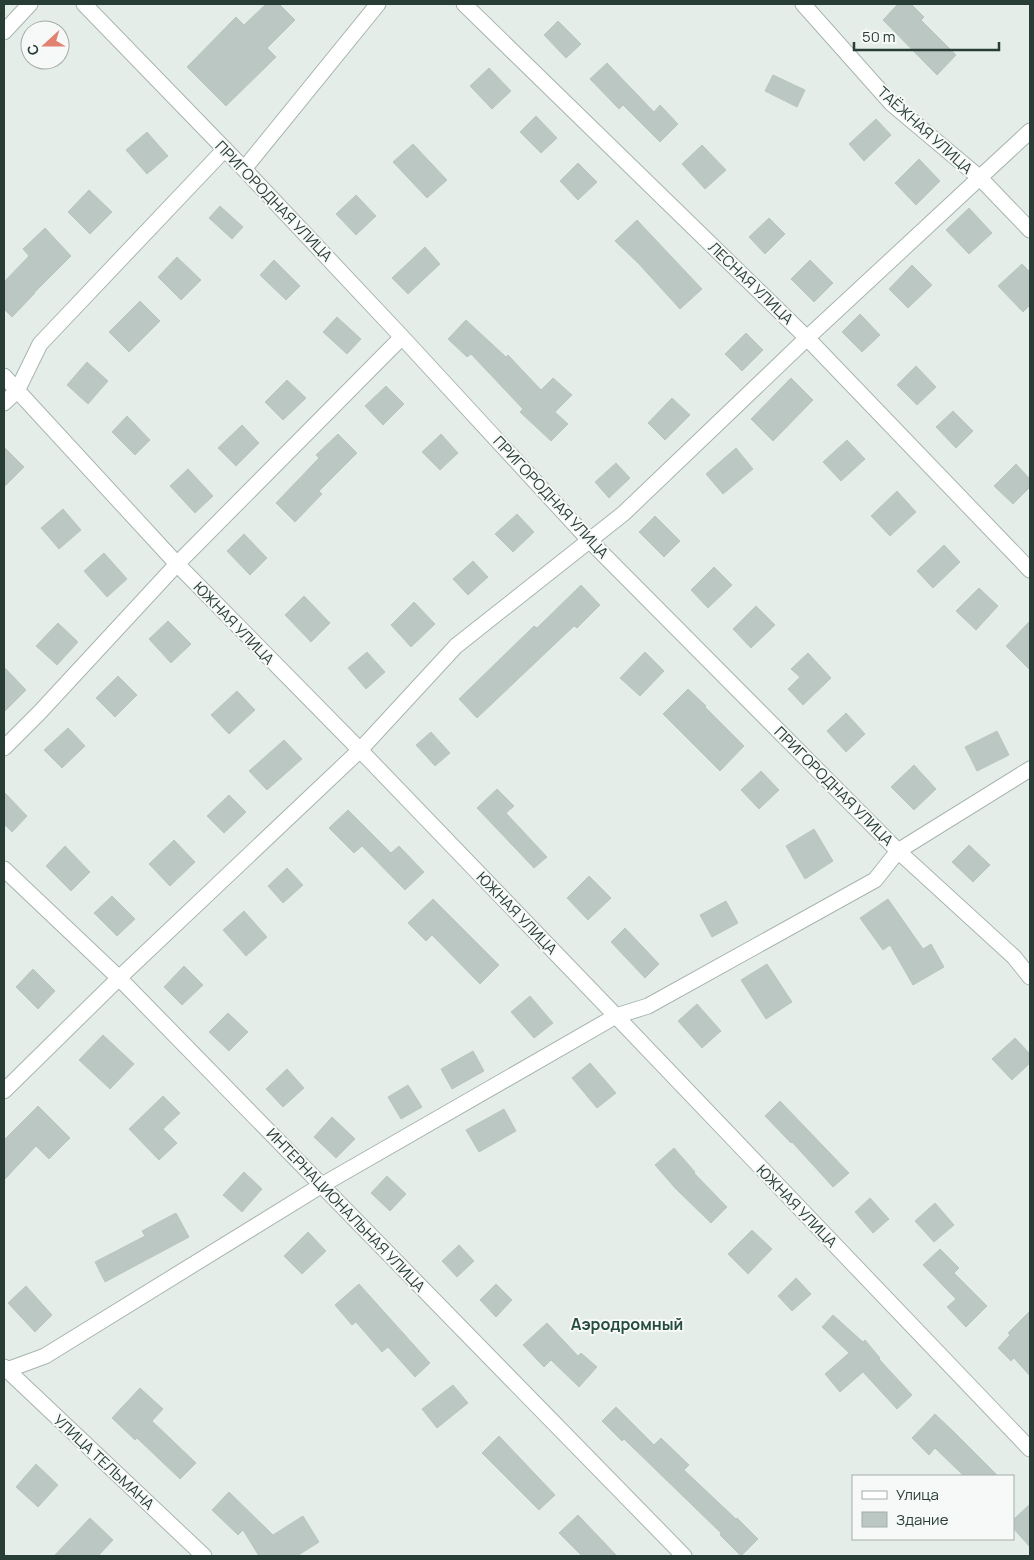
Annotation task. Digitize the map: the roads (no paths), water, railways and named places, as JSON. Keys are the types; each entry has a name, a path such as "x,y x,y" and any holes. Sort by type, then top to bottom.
{"street":[{"path":"4,32 30,4"},
{"name":"ПРИГОРОДНАЯ УЛИЦА","path":"84,4 244,169 590,541 898,851 1014,957 1030,977"},
{"path":"244,169 378,4"},
{"name":"ЛЕСНАЯ УЛИЦА","path":"464,4 807,338 1030,570"},
{"name":"ТАЁЖНАЯ УЛИЦА","path":"803,4 892,104 980,178 1030,230"},
{"path":"4,1091 119,978 360,750 456,646 624,513 807,338 1030,132"},
{"path":"4,404 17,391 40,344 225,149"},
{"path":"4,748 40,712 177,564 402,337"},
{"name":"ЮЖНАЯ УЛИЦА","path":"4,376 177,564 360,750 1030,1449"},
{"path":"4,1369 45,1356 322,1185 616,1016 648,1006 874,880 898,851 1030,768"},
{"name":"ИНТЕРНАЦИОНАЛЬНАЯ УЛИЦА","path":"4,869 119,978 684,1556"},
{"name":"УЛИЦА ТЕЛЬМАНА","path":"4,1369 204,1556"}],"district":[{"name":"Аэродромный","path":"627,1324"}]}
